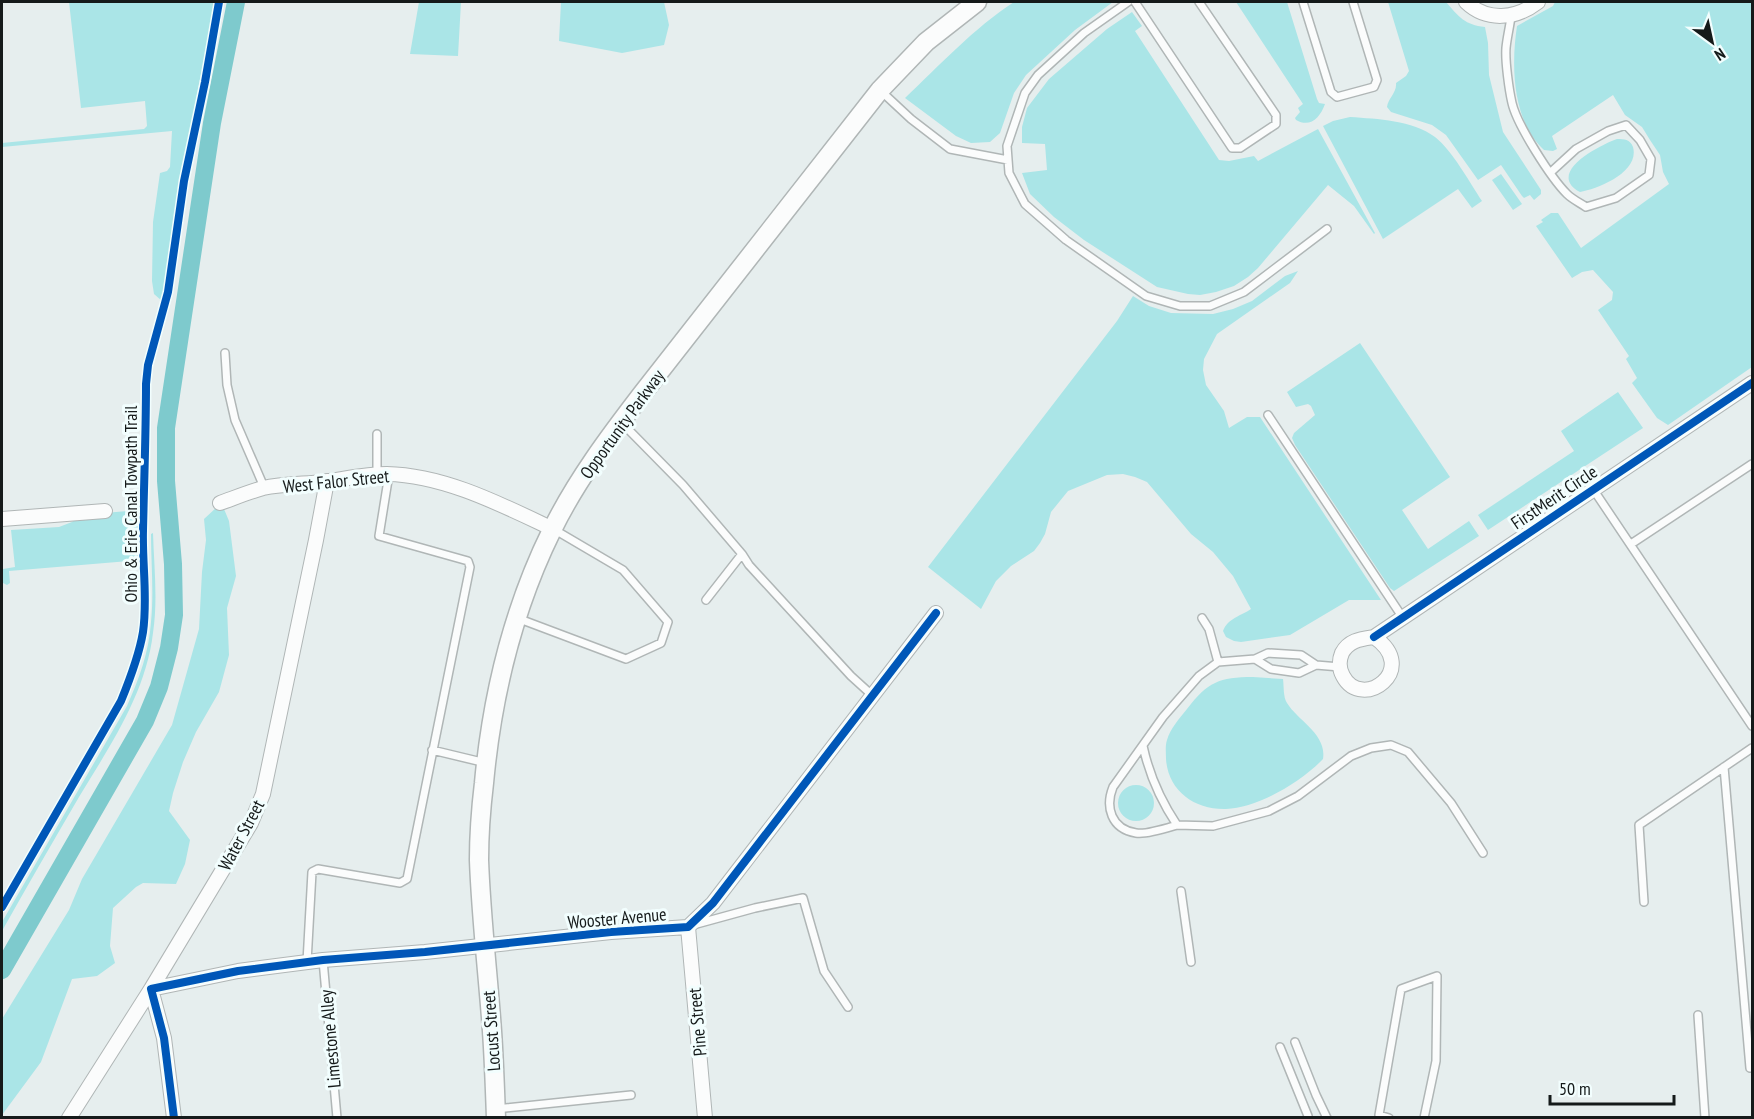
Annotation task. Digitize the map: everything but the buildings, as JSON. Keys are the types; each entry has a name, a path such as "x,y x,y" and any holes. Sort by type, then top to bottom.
{"main road":[{"name":"Opportunity Parkway","path":"484,945 479,858 486,763 495,701 516,618 532,573 553,528 586,472 620,422 880,90 926,42 973,3"},
{"name":"Locust Street","path":"484,945 496,1113"}],"street":[{"path":"1466,2 1484,14 1497,17 1511,16 1538,2"},
{"name":"FirstMerit Circle","path":"1340,667 1340,658 1349,644 1357,639 1374,637 1752,383"},
{"name":"West Falor Street","path":"219,503 264,488 383,474 406,476 459,488 553,528"},
{"name":"Water Street","path":"69,1118 151,989 251,823 263,794 327,481"},
{"path":"2,519 105,511"},
{"name":"Wooster Avenue","path":"151,989 238,971 323,960 611,932 688,927 713,903 936,613"},
{"path":"1340,667 1347,682 1363,690 1379,686 1386,681 1392,665 1391,656 1388,649 1374,637"},
{"name":"Pine Street","path":"688,927 705,1118"},
{"path":"151,989 164,1038 174,1118"}],"lane":[{"path":"1128,2 1084,33 1038,75 1025,93 1007,146 1009,173 1025,204 1066,240 1146,296 1180,306 1210,306 1244,292 1327,229"},
{"path":"1134,2 1232,148 1240,148 1276,124 1276,115 1199,2"},
{"path":"1304,2 1331,92 1337,97 1374,87 1377,80 1353,2"},
{"path":"1511,16 1506,50 1512,104 1527,136 1551,172 1568,195 1586,207 1616,198 1649,175 1651,159 1640,140 1626,124 1576,149 1551,172"},
{"path":"880,90 911,119 950,149 1008,160"},
{"path":"225,353 227,385 235,420 264,488"},
{"path":"1268,415 1403,618"},
{"path":"620,422 683,484 749,565 851,676 873,696"},
{"path":"307,962 312,872 318,869 400,883 407,879 470,567 468,561 379,537 383,474 377,434"},
{"path":"1630,544 1752,464"},
{"path":"1593,489 1752,726"},
{"path":"516,618 626,659 661,643 668,622 622,570 553,528"},
{"path":"706,600 742,554"},
{"path":"1202,618 1209,629 1218,663"},
{"path":"1340,667 1316,665 1300,655 1268,653 1255,659 1218,663 1199,676 1163,717 1113,787 1109,798 1114,821 1120,827 1136,834 1177,825 1213,826 1269,811 1298,796 1351,756 1371,748 1391,745 1408,752 1450,803 1484,853"},
{"path":"1255,659 1271,669 1299,673 1316,665"},
{"path":"1143,746 1147,765 1177,825"},
{"path":"1644,902 1639,825 1752,748"},
{"path":"432,750 486,763"},
{"path":"1724,767 1750,1068 1752,1067"},
{"path":"1181,891 1191,962"},
{"path":"688,927 755,908 803,898 824,971 848,1007"},
{"name":"Limestone Alley","path":"323,960 337,1118"},
{"path":"1389,1118 1379,1115 1401,989 1437,976 1436,1061 1424,1118"},
{"path":"1698,1015 1705,1118"},
{"path":"1295,1042 1327,1118"},
{"path":"1280,1047 1307,1117 1319,1115 1327,1118"},
{"path":"496,1113 631,1095"}],"shaded area":[{"path":"69,2 215,2 179,188 173,241 162,301 154,294 152,281 153,222 160,173 167,171 170,167 172,131 2,147 2,143 144,129 147,126 145,101 81,108"},
{"path":"419,2 461,2 458,56 410,54"},
{"path":"561,2 664,2 669,25 664,45 622,53 559,41"},
{"path":"1014,2 1113,2 1075,30 1026,75 1014,93 1000,133 990,142 971,143 956,136 905,98 971,35"},
{"path":"1236,2 1287,2 1317,99 1319,103 1325,104 1314,120 1306,123 1296,120 1300,112 1298,108 1303,104"},
{"path":"1388,2 1446,2 1463,19 1485,27 1489,75 1503,132 1541,190 1541,194 1534,200 1530,195 1524,198 1522,196 1501,165 1478,180 1446,135 1432,125 1391,112 1387,107 1396,83 1409,71"},
{"path":"1555,2 1752,2 1752,367 1668,425 1657,418 1632,383 1637,378 1626,359 1629,356 1598,310 1612,300 1613,292 1593,270 1582,272 1572,278 1536,226 1551,213 1558,213 1581,248 1669,184 1663,172 1660,155 1642,127 1625,115 1613,95 1552,136 1557,149 1544,150 1533,138 1525,124 1516,92 1514,58 1517,26 1553,6"},
{"path":"1132,12 1142,26 1135,31 1219,160 1229,161 1254,156 1258,161 1318,129 1375,233 1354,206 1328,185 1248,277 1234,286 1200,295 1157,287 1084,240 1054,217 1030,194 1022,173 1047,170 1045,144 1022,143 1022,127 1027,108 1049,79 1107,29"},
{"path":"1350,117 1405,124 1426,131 1435,137 1454,158 1482,201 1472,208 1458,189 1383,239 1323,126"},
{"path":"1617,139 1628,141 1633,147 1630,164 1624,171 1607,183 1588,190 1580,192 1571,185 1569,177 1572,168 1579,161 1599,147"},
{"path":"1501,174 1522,204 1513,210 1492,180"},
{"path":"1298,271 1290,283 1217,334 1204,359 1203,370 1206,385 1224,411 1229,428 1247,417 1260,417 1381,600 1349,600 1290,635 1234,641 1226,637 1223,631 1225,627 1231,620 1251,609 1233,576 1213,552 1191,534 1147,482 1123,474 1107,475 1068,491 1051,512 1040,543 1034,551 1011,566 996,581 981,609 928,567 1117,321 1133,296 1149,306 1171,313 1213,314 1252,301 1285,276"},
{"path":"1360,343 1450,477 1402,510 1428,549 1469,521 1479,536 1394,591 1292,438 1294,433 1315,415 1308,404 1296,407 1287,392"},
{"path":"1618,392 1643,428 1488,530 1478,515 1574,451 1561,431"},
{"path":"217,507 224,509 229,521 236,576 227,608 229,655 219,692 196,732 183,762 169,811 190,840 185,864 176,884 143,883 113,908 110,946 115,963 97,976 72,979 41,1062 2,1115 2,1019 69,910 82,879 172,725 199,629 206,540 204,519"},
{"path":"140,510 141,560 9,571 10,583 7,585 3,583 3,569 15,567 11,530 59,527 72,522 80,515"},
{"path":"153,533 155,608 153,633 143,677 114,739 2,931 2,922 127,706 136,686 150,633 151,534"},
{"path":"1231,678 1283,679 1286,701 1321,742 1323,759 1291,785 1252,804 1226,809 1194,802 1178,789 1168,770 1166,747 1170,732 1194,700 1208,687"},
{"path":"1136,785 1149,790 1154,803 1149,816 1136,821 1123,816 1118,803 1123,790"}],"waterway":[{"path":"2,970 145,721 159,687 169,648 174,615 173,564 166,481 166,428 212,123 236,2"}],"cycle path":[{"name":"Ohio & Erie Canal Towpath Trail","path":"2,907 121,701 141,641 145,607 143,531 148,365 168,292 184,181 219,2"},
{"path":"1374,637 1752,383"},
{"path":"174,1118 164,1038 151,989 238,971 323,960 425,952 611,932 688,927 713,903 936,613"}]}
